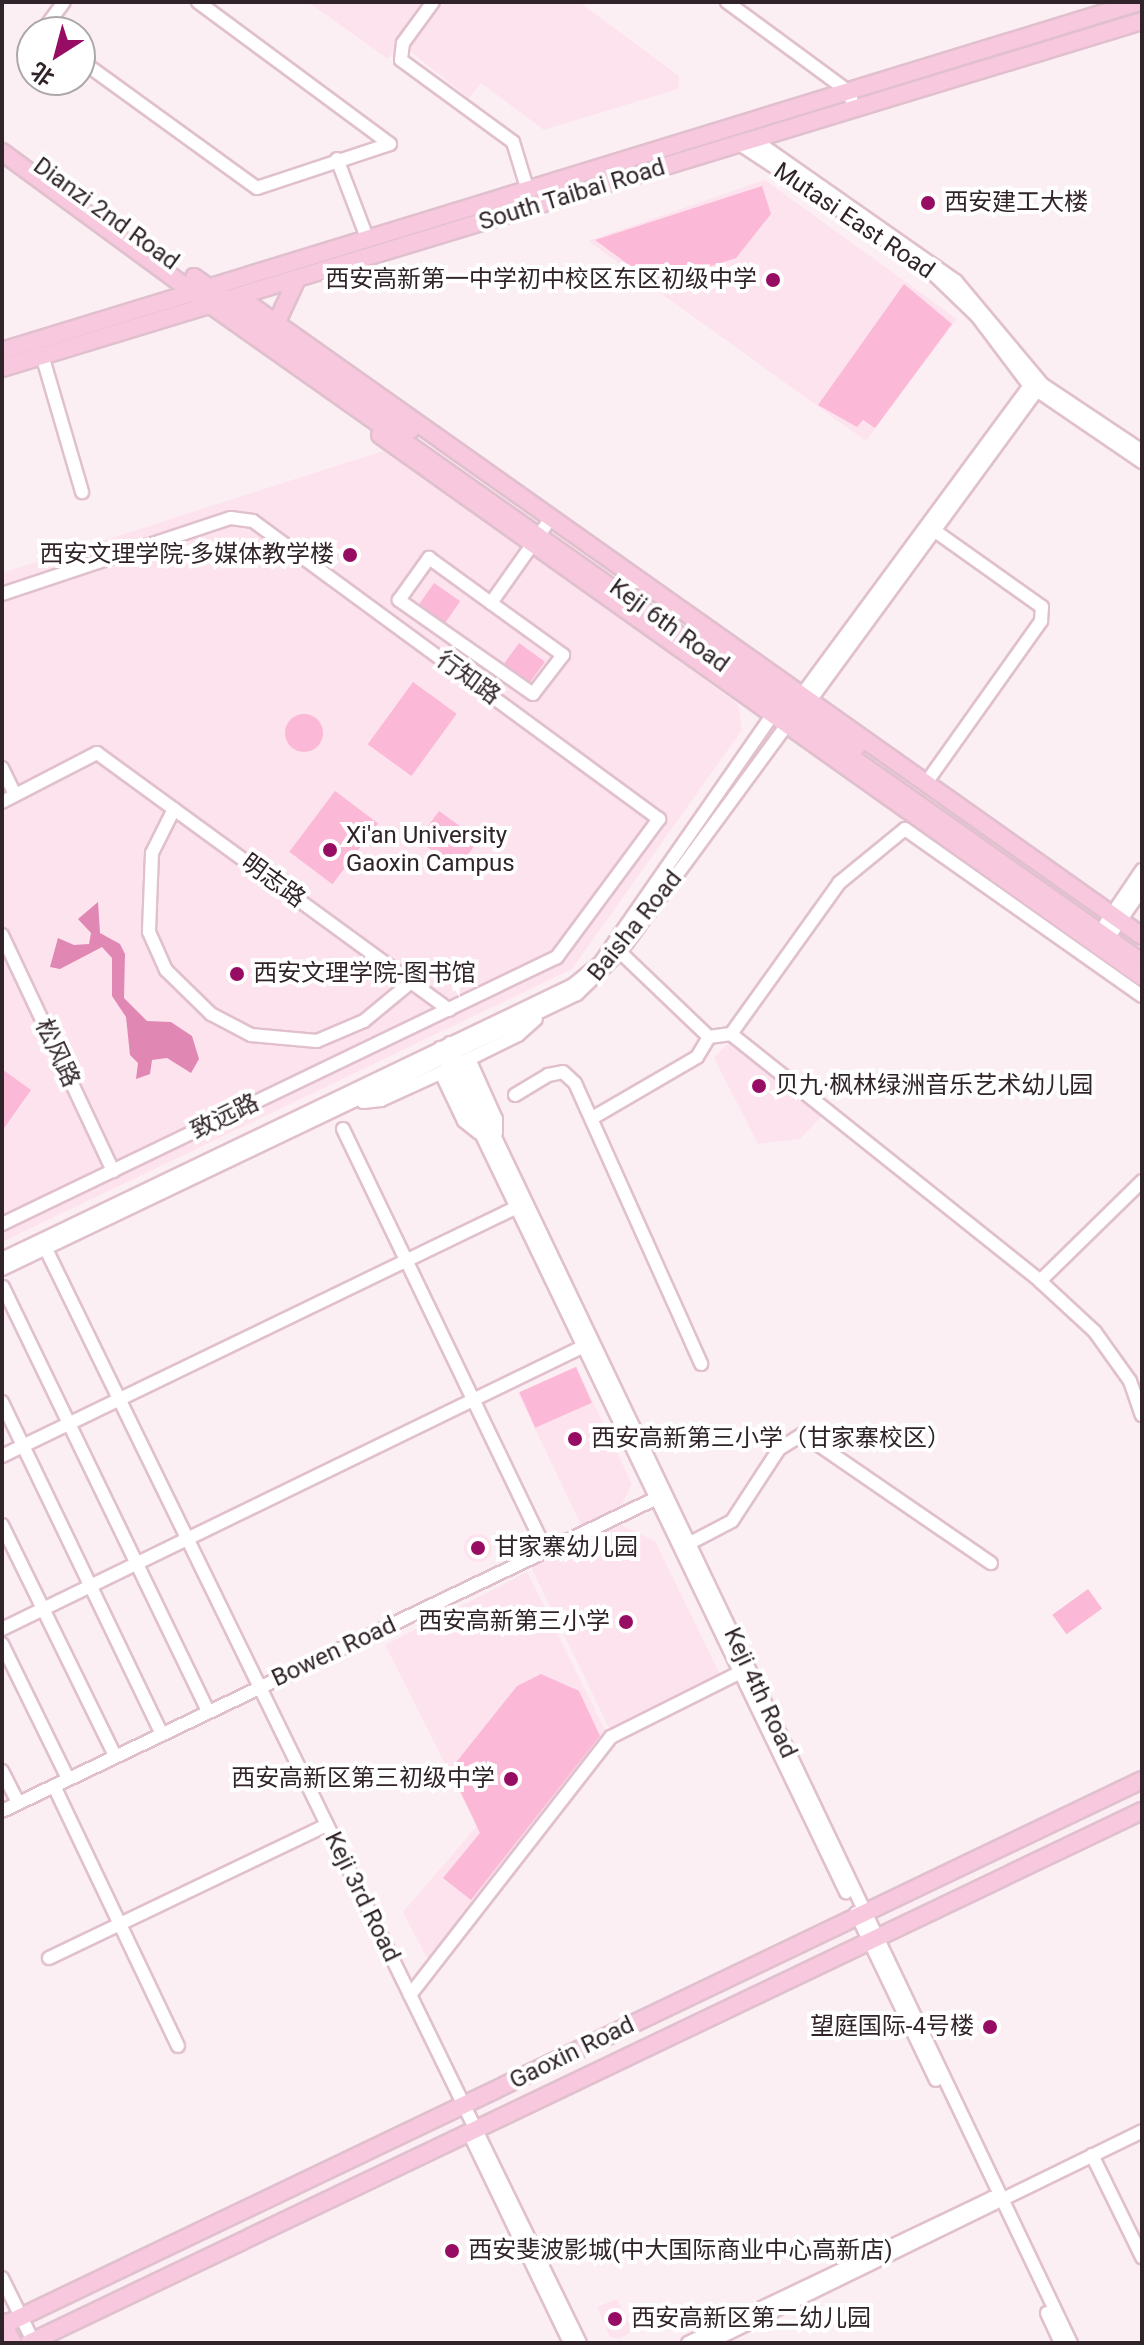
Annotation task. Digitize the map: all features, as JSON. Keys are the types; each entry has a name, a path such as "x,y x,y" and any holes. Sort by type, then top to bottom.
{"main road":[{"name":"South Taibai Road","path":"2,368 235,300 745,141 852,100 1139,2"},
{"name":"South Taibai Road","path":"2,351 528,191 1142,21"},
{"name":"Dianzi 2nd Road","path":"2,140 203,290"},
{"name":"Dianzi 2nd Road","path":"2,152 203,290"},
{"path":"296,281 275,326 794,708 1142,977"},
{"name":"Keji 6th Road","path":"203,290 235,300 275,326 540,534"},
{"name":"Keji 6th Road","path":"203,290 208,307 1142,950"},
{"path":"540,534 794,708 926,783 1110,927 1142,936"},
{"name":"Keji 6th Road","path":"1110,927 1142,962"},
{"name":"Gaoxin Road","path":"3,2324 1142,1780"},
{"name":"Gaoxin Road","path":"32,2342 1142,1811"},
{"path":"3,2324 13,2343"}],"street":[{"path":"96,72 257,188 337,159 390,144 198,2"},
{"path":"433,2 403,43 401,60 513,142 528,191"},
{"path":"727,2 852,100"},
{"name":"Mutasi East Road","path":"745,141 926,267 977,316 1036,384 1142,462"},
{"path":"337,159 368,240"},
{"path":"42,355 82,492"},
{"name":"Mutasi East Road","path":"1036,384 1142,451"},
{"name":"Baisha Road","path":"2,1259 43,1244 451,1058 577,994 620,952 794,708 935,531 1036,384"},
{"name":"Baisha Road","path":"2,1269 43,1244 451,1058 573,985 600,963 1036,384"},
{"name":"行知路","path":"2,594 231,518 253,521 659,819 557,957 449,1010"},
{"path":"926,783 1041,621 1042,607 935,531"},
{"path":"491,603 540,534"},
{"path":"429,558 491,603 563,655 533,694 399,600 429,558"},
{"name":"明志路","path":"15,795 97,753 449,1010"},
{"path":"2,768 15,795 2,802"},
{"path":"174,809 152,853 149,932 166,970 211,1014 251,1035 317,1041 364,1021 411,982"},
{"path":"731,1034 839,883 905,829 1142,996"},
{"path":"1110,927 1142,870"},
{"path":"1110,927 1142,889"},
{"name":"松风路","path":"2,935 113,1171"},
{"path":"620,952 709,1037"},
{"name":"致远路","path":"2,1224 449,1010"},
{"path":"709,1037 731,1034 1040,1281 1095,1332 1130,1381 1142,1415"},
{"path":"594,1117 697,1057 709,1037"},
{"name":"Keji 4th Road","path":"451,1058 483,1136 584,1346 690,1543 744,1671"},
{"name":"Keji 4th Road","path":"451,1058 497,1141 1061,2343"},
{"path":"515,1095 548,1075 563,1072 594,1117 701,1364"},
{"path":"343,1129 546,1551"},
{"path":"1040,1281 1142,1181"},
{"path":"2,1456 517,1207"},
{"name":"Keji 3rd Road","path":"43,1244 410,1995 570,2343"},
{"path":"3,1287 208,1712"},
{"path":"2,1629 584,1346"},
{"path":"2,1402 162,1734"},
{"path":"690,1543 732,1521 779,1449 803,1434 991,1563"},
{"name":"Bowen Road","path":"2,1811 662,1495"},
{"path":"2,1525 115,1756"},
{"path":"2,1644 68,1779"},
{"path":"410,1995 611,1737 744,1671"},
{"path":"2,1771 18,1803"},
{"path":"54,1786 178,2046"},
{"path":"49,1958 327,1825"},
{"name":"Keji 3rd Road","path":"472,2129 580,2343"},
{"path":"708,2343 1142,2131"},
{"path":"1092,2155 1142,2257"},
{"path":"688,2343 996,2201"},
{"name":"Keji 4th Road","path":"996,2201 1071,2343"},
{"path":"2,2278 32,2342"}],"shaded area":[{"path":"308,2 429,2 388,59"},
{"path":"441,2 579,2 679,76 678,89 544,130 481,83 469,98 407,49"},
{"name":"西安高新第一中学初中校区东区初级中学","path":"765,180 957,319 866,441 588,241"},
{"path":"762,186 771,214 736,258 655,284 595,240"},
{"path":"904,284 952,324 875,428 863,420 857,427 818,405"},
{"name":"Xi'an University Gaoxin Campus","path":"389,449 738,704 742,730 572,969 2,1242 2,573"},
{"path":"434,583 460,601 444,625 417,607"},
{"path":"519,643 545,662 528,685 502,666"},
{"path":"413,682 457,714 411,776 368,744"},
{"path":"304,714 318,719 323,733 318,747 304,752 290,747 285,733 290,719"},
{"path":"335,791 378,823 332,884 289,852"},
{"path":"439,811 479,840 457,869 418,840"},
{"path":"98,902 100,933 120,944 125,954 124,998 147,1021 171,1022 192,1036 199,1059 191,1073 167,1058 152,1060 150,1074 136,1079 138,1063 130,1055 126,1017 112,996 112,958 102,947 60,969 50,967 58,938 74,945 89,944 91,933 78,919"},
{"name":"贝九·枫林绿洲音乐艺术幼儿园","path":"731,1040 824,1114 800,1139 758,1144 714,1058"},
{"path":"2,1069 31,1090 2,1131"},
{"name":"西安高新第三小学（甘家寨校区）","path":"576,1366 632,1484 621,1507 581,1525 518,1393"},
{"path":"576,1367 592,1403 535,1428 519,1392"},
{"name":"西安高新第三小学","path":"621,1525 655,1541 721,1676 611,1732 531,1567"},
{"name":"甘家寨幼儿园","path":"478,1534 488,1538 492,1548 488,1558 478,1562 468,1558 464,1548 468,1538"},
{"name":"西安高新区第三初级中学","path":"527,1572 606,1732 428,1960 403,1912 477,1826 385,1645"},
{"path":"1088,1589 1102,1608 1067,1634 1052,1615"},
{"path":"541,1674 579,1691 600,1736 471,1900 443,1878 480,1833 450,1770 517,1686"},
{"name":"西安高新区第二幼儿园","path":"617,2299 633,2331 619,2339 610,2337 597,2307"}],"place":[{"name":"西安建工大楼","path":"928,203"},
{"name":"西安高新第一中学初中校区东区初级中学","path":"773,280"},
{"name":"西安文理学院-多媒体教学楼","path":"350,555"},
{"name":"Xi'an University Gaoxin Campus","path":"330,850"},
{"name":"西安文理学院-图书馆","path":"237,974"},
{"name":"贝九·枫林绿洲音乐艺术幼儿园","path":"759,1086"},
{"name":"西安高新第三小学（甘家寨校区）","path":"575,1439"},
{"name":"甘家寨幼儿园","path":"478,1548"},
{"name":"西安高新第三小学","path":"626,1622"},
{"name":"西安高新区第三初级中学","path":"511,1779"},
{"name":"望庭国际-4号楼","path":"990,2027"},
{"name":"西安斐波影城(中大国际商业中心高新店)","path":"452,2251"},
{"name":"西安高新区第二幼儿园","path":"615,2319"}]}
